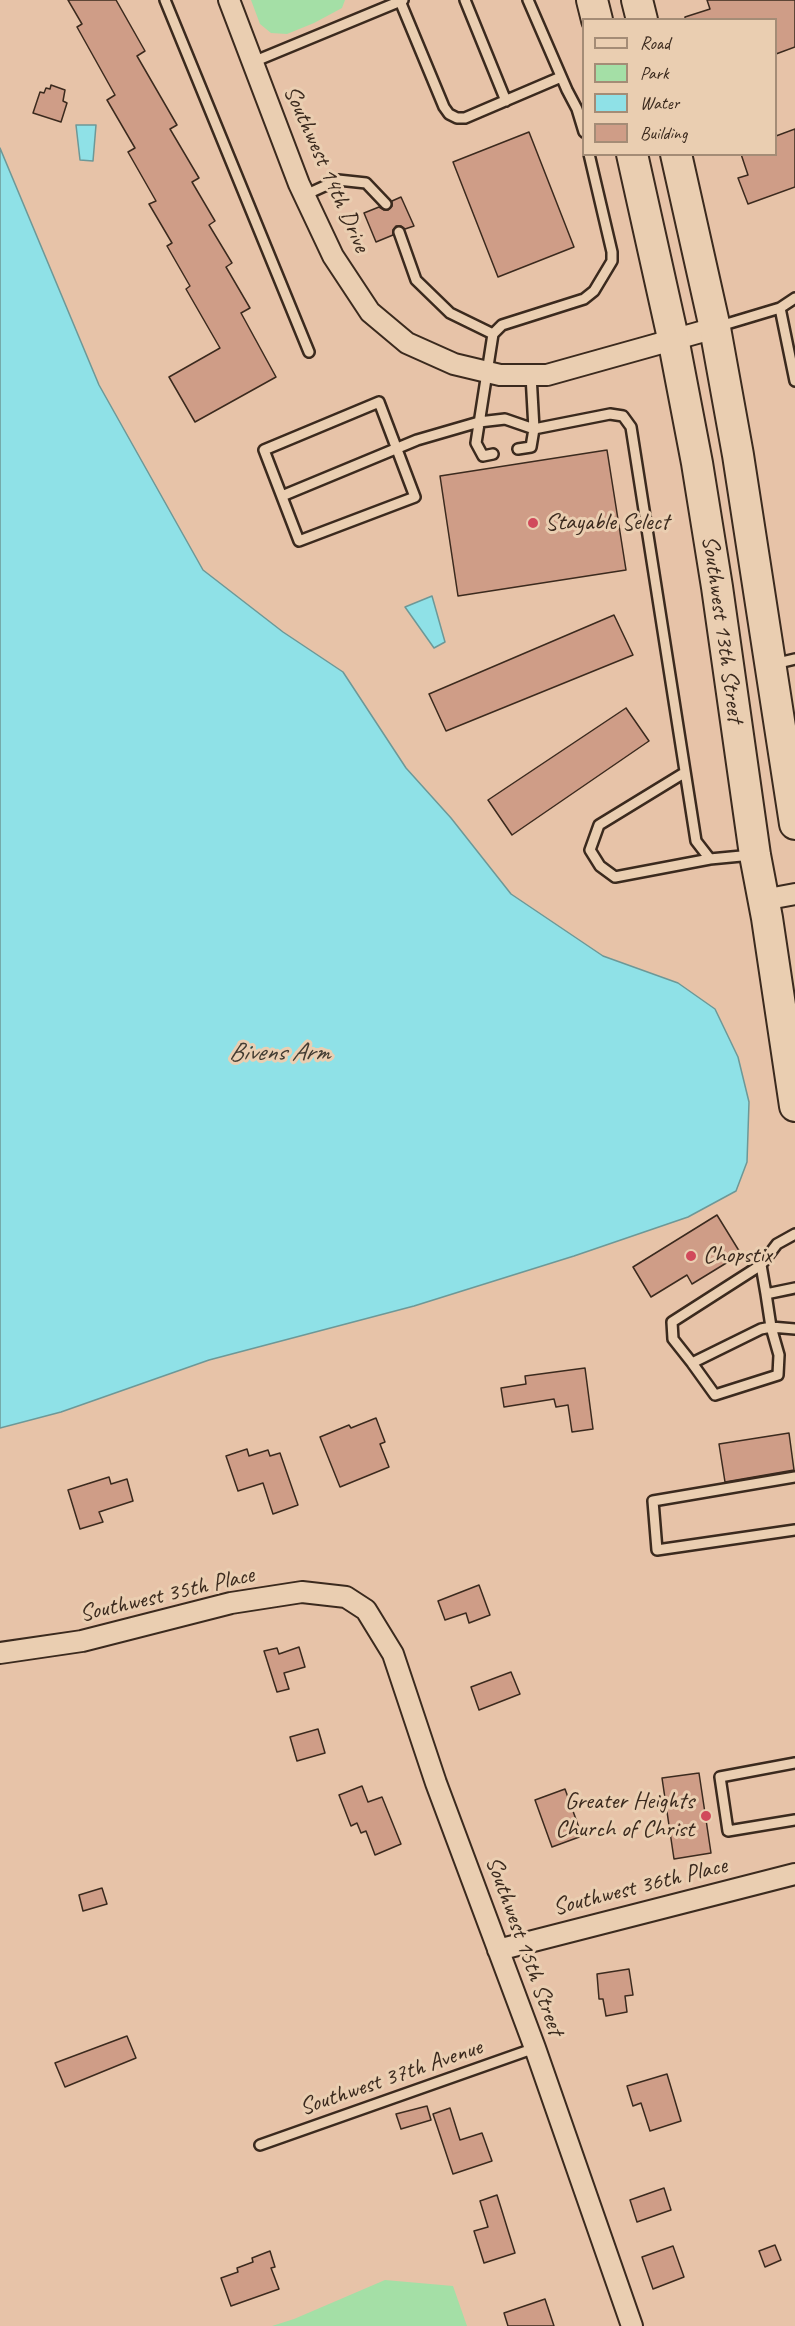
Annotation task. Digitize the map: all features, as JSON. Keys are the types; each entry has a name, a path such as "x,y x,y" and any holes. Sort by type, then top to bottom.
{"main road":[{"path":"592,0 596,18"},
{"path":"637,0 642,18"},
{"name":"Southwest 13th Street","path":"632,156 673,338 717,587 755,855 764,900 795,1106"},
{"name":"Southwest 13th Street","path":"676,156 715,328 738,455 783,662 795,824"}],"street":[{"name":"Southwest 14th Drive","path":"230,0 305,195 333,256 370,312 407,342 454,364 500,375 547,375 715,328"},
{"path":"764,900 795,894"},
{"name":"Southwest 35th Place","path":"0,1653 82,1641 231,1603 303,1592 346,1597"},
{"name":"Southwest 15th Street","path":"346,1597 366,1610 393,1654 436,1783 535,2048 632,2326"},
{"name":"Southwest 36th Place","path":"498,1950 795,1874"}],"lane":[{"path":"165,0 309,352"},
{"path":"465,0 506,100"},
{"path":"528,0 577,109 582,125"},
{"path":"253,62 402,1 444,107 449,114 457,118 465,118 561,77"},
{"path":"493,454 483,456 476,443 485,371 493,334 502,326 584,299 594,291 609,269 612,252 589,156"},
{"path":"305,195 338,180 366,183 386,204"},
{"path":"399,232 416,280 450,313 493,334"},
{"path":"715,328 780,308 795,297"},
{"path":"780,308 795,381"},
{"path":"518,449 531,447 534,429 531,375"},
{"path":"379,402 415,497 299,540 282,496 264,450 379,402"},
{"path":"282,496 417,440 479,422 505,419 534,429 610,414 623,416 631,427 696,841 710,859"},
{"path":"684,773 599,825 590,850 600,866 615,878 710,859 755,855"},
{"path":"761,1265 771,1327 779,1356 778,1375 715,1395 673,1339 672,1322 761,1265 777,1244 795,1234"},
{"path":"766,1294 795,1288"},
{"path":"692,1363 761,1329 771,1327 795,1329"},
{"path":"795,1477 653,1501 657,1550 795,1530"},
{"path":"795,1763 720,1777 728,1831 795,1821"},
{"name":"Southwest 37th Avenue","path":"260,2145 535,2048"}],"green space":[{"path":"251,0 345,0 342,8 287,34 271,33 260,24"},
{"path":"385,2280 453,2286 467,2326 272,2326 294,2319"}],"water":[{"path":"76,125 96,125 93,161 80,160"},
{"name":"Bivens Arm","path":"0,148 99,385 203,570 283,632 343,672 406,768 451,818 511,894 603,956 678,983 715,1009 738,1057 749,1102 747,1162 736,1191 688,1217 574,1256 414,1306 209,1360 61,1412 0,1428"},
{"path":"432,596 445,642 434,648 405,607"}],"building":[{"path":"68,0 116,0 145,51 137,56 177,125 170,129 199,178 192,182 215,221 209,225 232,263 226,267 250,308 241,313 276,377 195,422 169,377 220,348 186,289 190,286 167,246 172,243 149,204 156,201 128,152 135,148 107,100 115,95 77,27 82,24"},
{"path":"707,0 795,0 795,47 777,54 777,18 685,18 710,9"},
{"path":"51,85 65,90 63,101 67,103 61,122 33,113 40,92 44,93 46,88 50,89"},
{"path":"795,129 795,187 748,204 738,178 748,175 742,156 777,156 777,136"},
{"path":"529,132 574,247 498,277 453,162"},
{"path":"401,197 414,226 405,229 396,226 393,235 376,242 364,213 379,207 388,210 392,206 392,201"},
{"name":"Stayable Select","path":"607,450 626,570 458,596 440,476"},
{"path":"614,615 633,655 446,731 429,694"},
{"path":"626,708 649,741 512,835 488,800"},
{"path":"717,1215 741,1254 692,1284 687,1275 651,1297 633,1267"},
{"path":"585,1368 593,1429 572,1432 568,1405 556,1407 554,1399 504,1407 501,1388 526,1384 525,1376"},
{"path":"376,1418 385,1442 380,1444 389,1467 340,1487 320,1437 349,1425 351,1428"},
{"path":"789,1433 794,1470 725,1482 719,1444"},
{"path":"247,1449 249,1456 268,1450 270,1456 280,1453 298,1505 273,1514 263,1483 238,1491 226,1456"},
{"path":"109,1477 111,1484 127,1479 133,1501 99,1512 103,1522 80,1529 68,1490"},
{"path":"479,1585 490,1615 469,1623 466,1613 445,1620 438,1601"},
{"path":"299,1647 305,1667 284,1673 289,1689 277,1692 264,1651 277,1648 279,1654"},
{"path":"511,1672 520,1694 479,1710 471,1687"},
{"path":"318,1729 325,1753 297,1761 290,1737"},
{"path":"699,1773 711,1853 674,1859 662,1778"},
{"path":"362,1786 368,1802 382,1797 401,1844 375,1855 366,1831 361,1833 357,1823 351,1826 339,1795"},
{"path":"565,1789 582,1836 552,1847 535,1800"},
{"path":"102,1888 107,1904 83,1911 79,1895"},
{"path":"629,1969 633,1995 625,1996 627,2012 606,2016 603,1999 599,1999 597,1974"},
{"path":"127,2036 136,2058 65,2087 55,2063"},
{"path":"667,2074 681,2121 650,2131 641,2103 633,2106 627,2086"},
{"path":"427,2106 431,2120 401,2129 396,2114"},
{"path":"450,2108 460,2140 482,2133 492,2161 453,2174 433,2114"},
{"path":"664,2188 671,2210 637,2222 630,2200"},
{"path":"497,2195 515,2253 484,2263 474,2231 488,2227 480,2201"},
{"path":"775,2245 781,2260 765,2267 759,2251"},
{"path":"673,2246 684,2277 653,2289 642,2257"},
{"path":"270,2251 275,2267 271,2268 279,2289 231,2306 221,2278 238,2272 237,2268 253,2262 252,2258"},
{"path":"545,2299 554,2326 508,2326 504,2313"}],"place":[{"name":"Stayable Select","path":"533,523"},
{"name":"Chopstix","path":"691,1256"},
{"name":"Greater Heights Church of Christ","path":"706,1816"}]}
